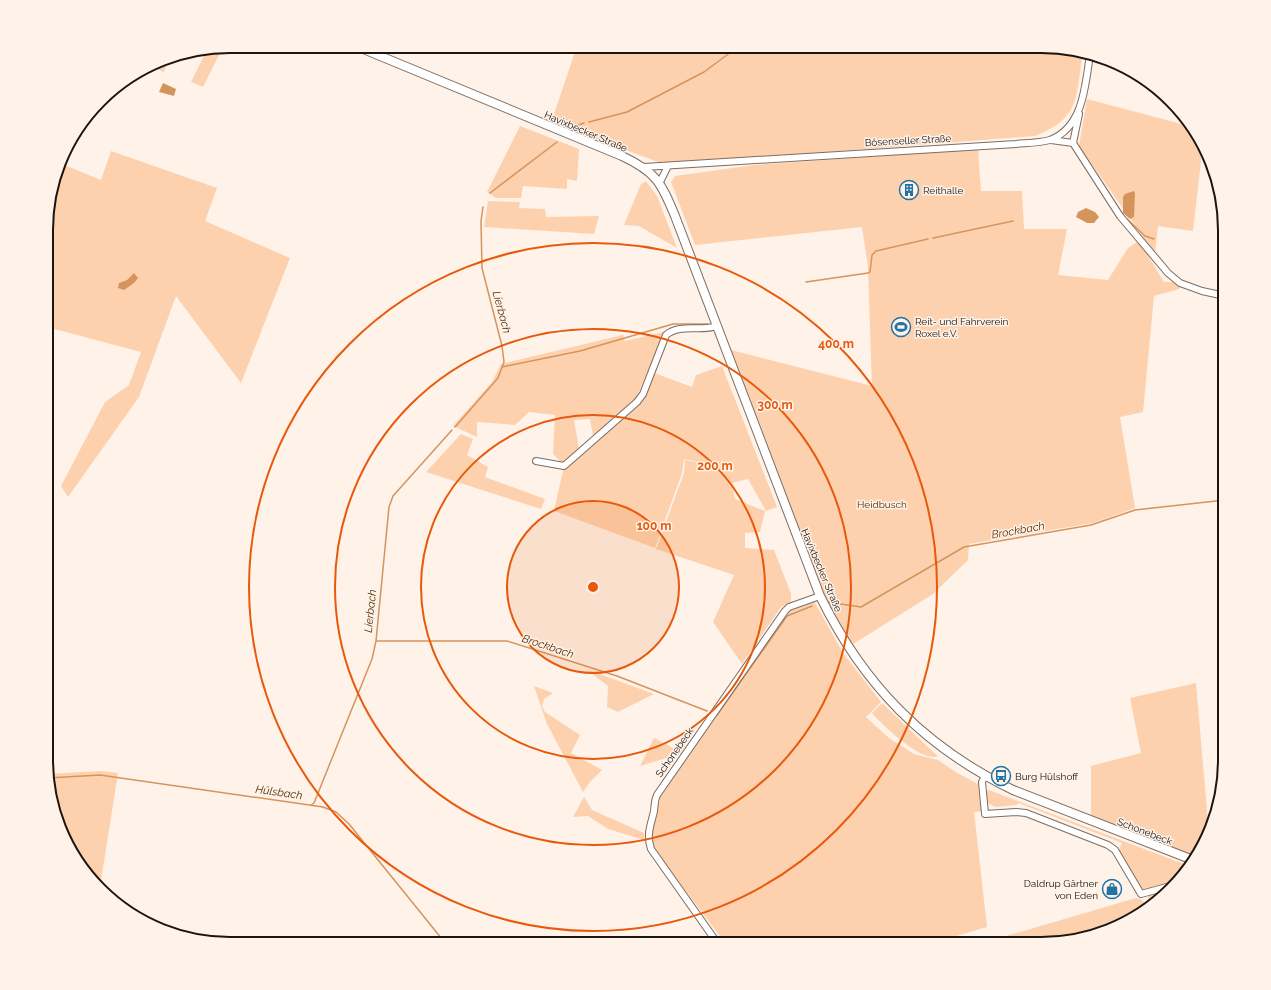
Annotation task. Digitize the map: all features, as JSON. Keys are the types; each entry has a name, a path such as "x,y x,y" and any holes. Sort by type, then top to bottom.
{"main road":[{"name":"Havixbecker Straße","path":"373,53 622,156 644,167 660,182 675,216 820,596 848,648 884,694 922,732 950,754 985,776 1013,790 1089,820"},
{"name":"Schonebeck","path":"1089,820 1188,858"}],"street":[{"name":"Bösenseller Straße","path":"644,167 1024,143 1049,140 1067,129 1079,110 1089,60"},
{"path":"1079,110 1073,143 1120,216 1168,273 1180,283 1202,291 1218,294"},
{"path":"1049,140 1073,143"},
{"path":"660,182 668,166"},
{"path":"536,460 564,466 637,402 643,394 666,335 672,330 706,329 717,326"},
{"name":"Schonebeck","path":"713,937 651,848 648,833 654,810 654,801 656,795 785,611 793,606 820,596"},
{"path":"985,776 982,782 985,814 1016,812 1026,813 1108,845 1115,850 1141,894 1163,888"}],"green space":[{"path":"220,53 203,87 191,82 204,55"},
{"path":"575,53 1053,53 1082,58 1077,94 1069,113 1050,129 1035,136 736,159 661,163 555,124 552,120"},
{"path":"167,64 164,72 156,69"},
{"path":"1087,99 1183,124 1202,155 1193,231 1158,226 1155,254 1079,146"},
{"path":"520,126 579,149 577,181 567,179 567,189 523,186 521,198 496,198 487,192"},
{"name":"Heidbusch","path":"978,149 981,191 1022,191 1024,229 1067,229 1058,275 1108,280 1128,248 1139,241 1164,282 1174,282 1181,286 1179,289 1154,296 1143,412 1120,417 1135,508 1093,523 969,544 968,560 933,594 850,646 822,595 731,350 872,386 868,267 862,227 695,245 671,182 675,176 754,165"},
{"path":"111,151 217,188 205,221 290,258 241,383 176,296 139,397 68,497 61,486 105,402 129,385 141,352 53,329 53,218 56,195 62,173 65,165 101,180"},
{"path":"646,181 657,196 677,248 639,226 624,225 641,184"},
{"path":"488,201 520,202 519,208 545,209 546,217 599,216 594,234 484,227"},
{"path":"668,331 664,334 635,400 593,436 590,419 574,420 579,449 563,464 553,454 555,415 529,412 515,425 477,422 477,437 453,426 492,382 501,364 623,335 625,341"},
{"path":"722,366 777,507 766,511 748,479 732,483 735,499 765,511 760,532 745,533 745,548 774,550 791,594 791,602 781,607 742,664 713,622 734,575 656,549 684,473 685,460 730,468 684,459 682,473 655,548 554,511 564,466 639,404 645,395 654,373 692,387 696,375"},
{"path":"461,434 473,439 467,455 488,467 485,477 545,499 541,509 426,472"},
{"path":"814,601 843,653 881,702 866,717 889,738 914,754 938,760 957,773 980,785 983,811 974,812 987,927 953,937 721,937 653,848 649,839 657,800 785,614 790,609"},
{"path":"586,669 654,694 618,712 607,707 608,686"},
{"path":"1196,683 1208,820 1200,838 1189,856 1091,819 1091,766 1141,753 1130,698"},
{"path":"534,686 553,693 544,699 542,706 545,712 580,735 571,753 602,770 589,783 583,792 547,724"},
{"path":"882,703 938,756 931,757 923,754 913,749 893,734 872,713"},
{"path":"654,738 675,749 683,749 680,754 640,766"},
{"path":"101,771 118,773 101,881 77,849 66,828 56,795 53,774"},
{"path":"989,790 1184,864 1168,883 1145,890 1141,888 1118,852 1122,843 1019,803 1016,805 996,807 987,803 985,791"},
{"path":"584,797 592,810 644,833 644,840 608,829 588,816 573,817"},
{"path":"1160,891 1150,899 1148,895"},
{"path":"1136,898 1145,903 1109,924 1076,934 1053,937 1003,937"}],"shaded area":[{"path":"163,83 176,89 174,96 159,92"},
{"path":"1134,191 1134,217 1130,219 1123,213 1123,197 1125,194"},
{"path":"1086,208 1095,212 1099,217 1094,223 1087,223 1076,217 1078,212"},
{"path":"134,273 138,278 134,283 124,290 118,288 119,283 127,280"}],"waterway":[{"name":"Lierbach","path":"589,122 627,112 704,72 730,53"},
{"name":"Lierbach","path":"570,128 584,123"},
{"name":"Lierbach","path":"490,193 557,142"},
{"name":"Lierbach","path":"455,427 498,378 504,362 502,346 482,268 481,221 483,207"},
{"path":"1127,219 1145,236 1154,239"},
{"path":"933,238 1013,221"},
{"path":"806,282 868,273 870,272 872,255 876,251 928,239"},
{"path":"502,367 580,351 673,324 708,324"},
{"name":"Lierbach","path":"311,805 314,803 372,659 376,641 389,507 393,496 452,430"},
{"name":"Brockbach","path":"827,602 861,607 964,547 1091,525 1135,510 1218,501"},
{"name":"Brockbach","path":"717,715 787,616 812,606"},
{"name":"Brockbach","path":"376,641 507,641 617,676 707,711"},
{"name":"Hülsbach","path":"54,778 100,775 323,807 336,812 349,824 440,937"}],"place":[{"name":"Reithalle","path":"909,190"},
{"name":"Reit- und Fahrverein Roxel e.V.","path":"901,327"},
{"name":"Burg Hülshoff","path":"1001,776"},
{"name":"Daldrup Gärtner von Eden","path":"1112,889"}]}
